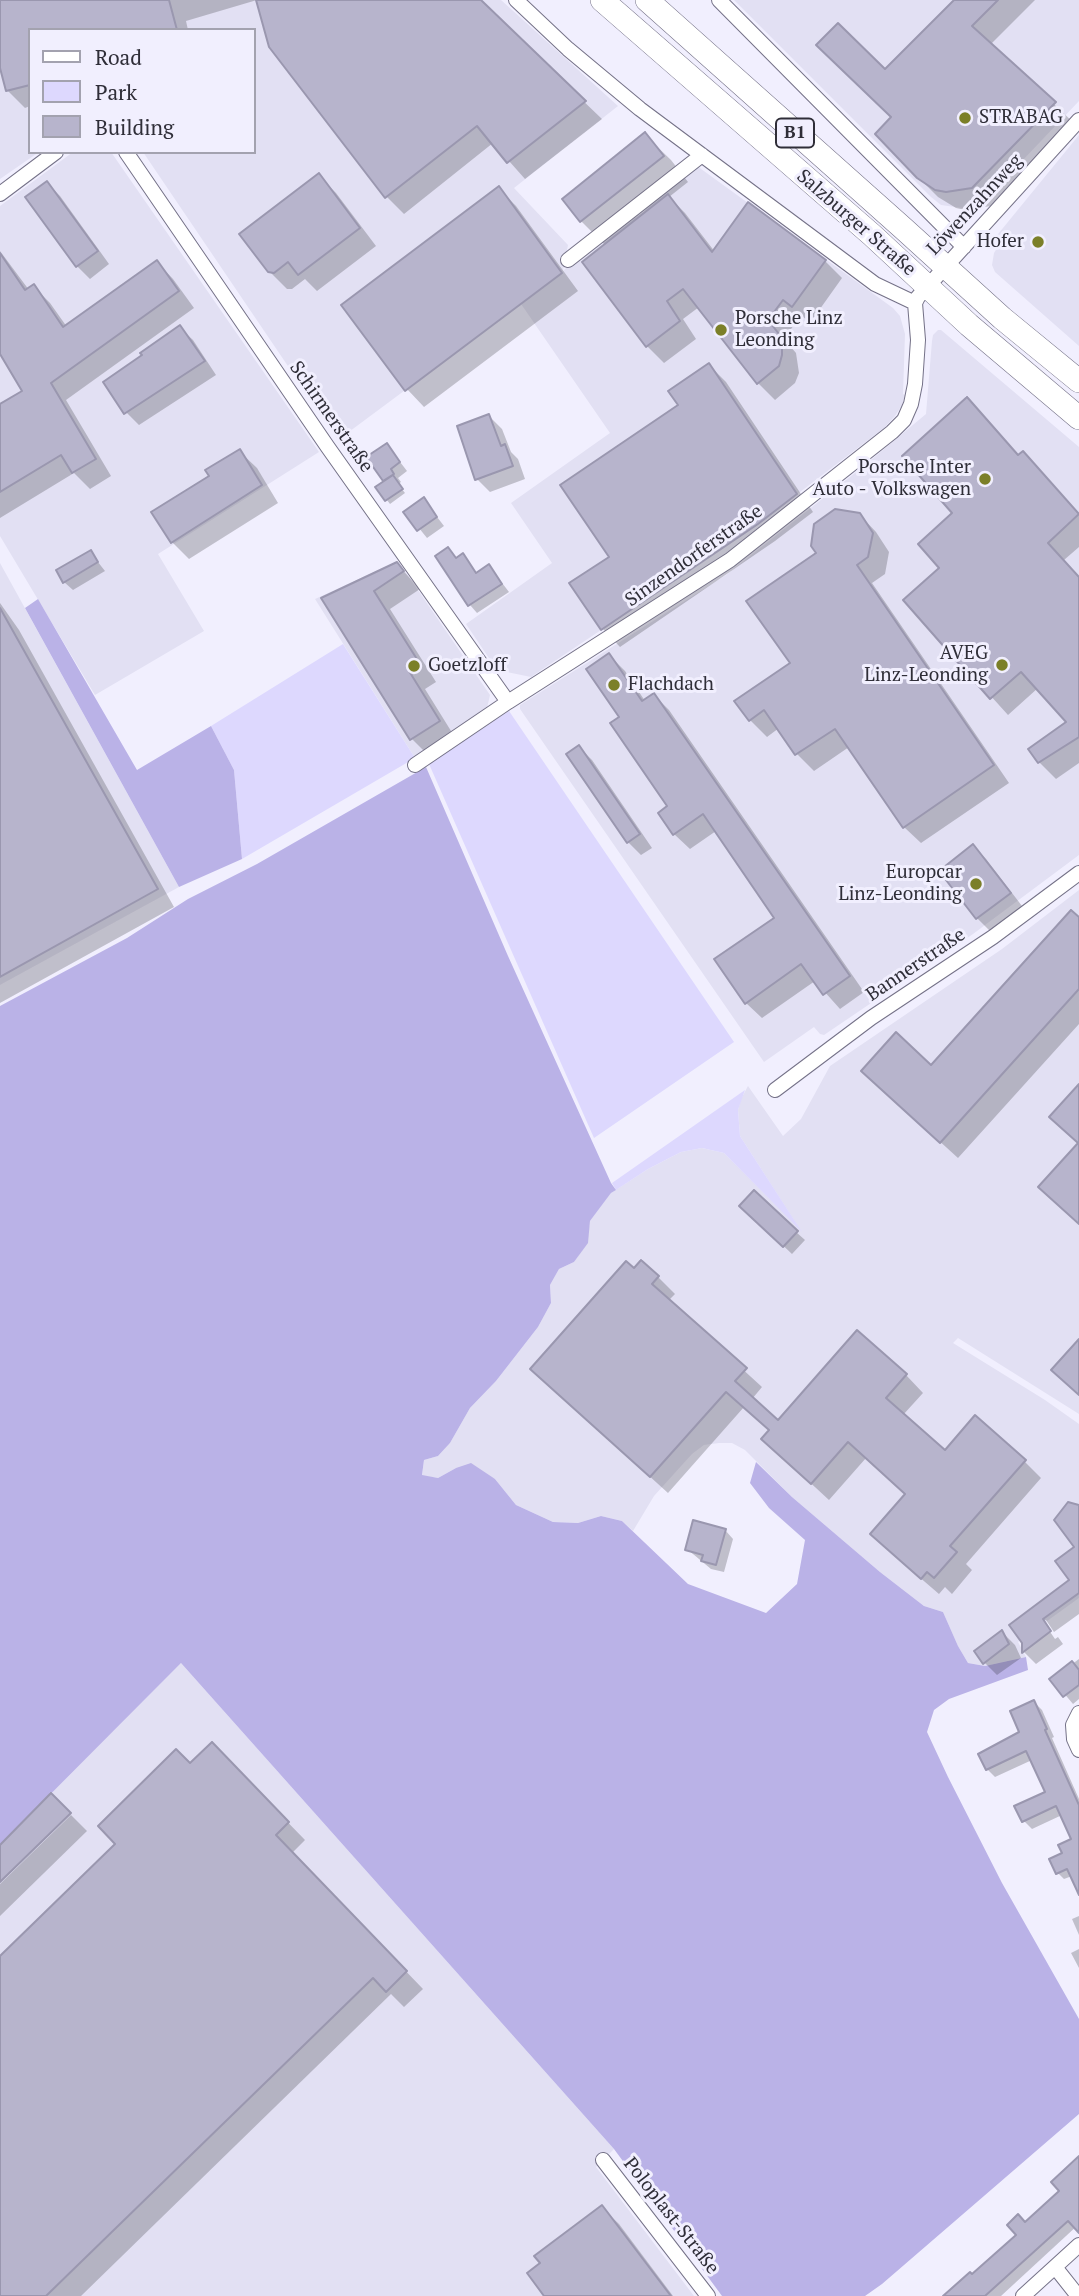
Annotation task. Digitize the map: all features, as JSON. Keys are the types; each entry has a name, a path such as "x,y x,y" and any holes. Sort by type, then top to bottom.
{"main road":[{"name":"Salzburger Straße","path":"602,0 872,235 921,294 969,325 1079,418"},
{"name":"Salzburger Straße","path":"647,0 1002,318 1079,381"}],"street":[{"name":"Salzburger Straße","path":"516,0 568,49 619,91 874,284 921,294"},
{"path":"719,0 964,247"},
{"name":"Löwenzahnweg","path":"921,294 1079,120"},
{"path":"0,194 53,154"},
{"name":"Schirmerstraße","path":"127,154 327,446 508,702"},
{"path":"568,260 702,155"},
{"name":"Sinzendorferstraße","path":"415,765 730,560 892,432 908,412 915,384 921,294"},
{"name":"Bannerstraße","path":"775,1090 871,1018 993,937 1079,873"},
{"path":"1079,1713 1073,1724 1074,1739 1079,1750"},
{"name":"Poloplast-Straße","path":"603,2160 708,2296"},
{"path":"1023,2296 1079,2245"},
{"path":"1055,2267 1077,2296"}],"shaded area":[{"path":"0,0 501,0 618,106 514,188 568,245 563,271 578,256 645,211 646,206 697,166 893,308 900,316 905,334 905,395 895,416 884,428 758,524 531,677 497,670 466,624 552,563 511,503 610,433 521,304 338,440 144,154 256,154 256,28 28,28 28,154 36,154 0,179"},
{"path":"734,0 1079,0 1079,101 986,199 962,208 941,205"},
{"name":"Hofer","path":"1079,135 1079,346 995,272 992,265 999,245 994,239"},
{"path":"70,154 112,154 319,452 158,554 204,631 95,695 0,536 0,206"},
{"path":"938,330 1079,447 1079,855 973,934 824,1035 814,1027 764,1062 520,709 520,705 726,575 926,414 932,341"},
{"name":"Goetzloff","path":"398,561 490,695 487,708 415,758 315,599"},
{"path":"0,563 179,887 0,985"},
{"path":"38,599 137,770 211,726 234,770 242,859 179,887 25,608"},
{"path":"426,767 508,956 616,1190 590,1221 588,1243 574,1262 559,1269 550,1285 551,1303 538,1327 496,1381 470,1408 450,1443 438,1456 424,1460 422,1475 438,1478 471,1463 495,1479 516,1505 553,1522 578,1523 601,1516 622,1521 688,1584 766,1613 797,1584 805,1540 769,1508 750,1483 756,1462 792,1497 880,1572 924,1606 943,1612 968,1663 985,1666 1026,1657 1028,1670 949,1699 934,1710 927,1732 1002,1883 1079,2019 1079,2114 865,2296 722,2296 614,2149 181,1663 0,1845 0,1006 127,938 188,899 257,864"},
{"path":"1079,890 1079,1414 958,1338 953,1343 1079,1424 1079,1598 1018,1642 1026,1657 985,1666 968,1663 943,1612 924,1606 880,1572 792,1497 745,1450 732,1443 704,1445 692,1454 654,1496 633,1531 622,1521 601,1516 578,1523 553,1522 516,1505 495,1479 456,1468 438,1478 422,1476 424,1460 438,1456 450,1443 470,1408 496,1381 538,1327 551,1303 550,1285 559,1269 574,1262 587,1243 590,1221 611,1193 681,1152 702,1148 724,1153 799,1228 740,1136 738,1110 748,1086 783,1136 801,1119 830,1066 1002,949"},
{"path":"181,1663 614,2149 596,2167 694,2296 0,2296 0,1845"}],"green space":[{"path":"343,644 415,758 242,859 234,770 211,726"},
{"path":"509,711 734,1042 594,1138 429,764"},
{"path":"745,1090 738,1110 740,1136 802,1232 724,1153 702,1148 681,1152 616,1190 612,1183"}],"building":[{"path":"0,0 169,0 176,28 28,28 28,86 6,91 0,68"},
{"path":"256,0 481,0 586,101 507,163 477,126 385,198 269,47"},
{"name":"STRABAG","path":"954,0 998,0 972,26 1056,102 972,188 946,192 935,190 917,178 875,134 891,117 816,45 838,23 885,69"},
{"path":"645,132 664,156 580,222 562,199"},
{"path":"319,173 360,228 298,275 288,262 274,273 268,272 239,234"},
{"path":"47,181 98,251 76,267 25,197"},
{"path":"499,186 562,273 405,391 341,305"},
{"path":"668,194 712,252 748,202 826,260 792,307 783,300 768,320 779,334 782,355 779,366 757,384 683,289 667,301 680,321 646,347 582,262"},
{"path":"0,253 25,290 34,284 63,327 157,260 179,291 51,383 96,459 72,473 61,455 0,492 0,404 22,391 0,354"},
{"path":"180,325 205,361 124,414 103,382"},
{"path":"709,363 797,494 758,524 601,630 569,583 609,557 560,485 678,405 668,391"},
{"path":"967,397 1018,455 1023,451 1079,514 1048,543 1079,577 1079,737 1038,763 1028,749 1066,722 1021,672 990,699 903,600 939,568 918,544 952,513 902,456"},
{"path":"489,414 501,446 505,444 513,466 475,480 457,426"},
{"path":"387,443 400,462 391,469 394,474 383,481 366,457"},
{"path":"240,449 262,485 171,543 151,512 209,476 205,470"},
{"path":"393,475 403,489 385,501 375,487"},
{"path":"424,497 437,517 417,531 403,512"},
{"path":"835,509 860,513 873,533 868,557 857,565 994,765 903,828 835,729 795,755 764,710 749,721 734,701 790,663 746,601 816,553 811,546 814,524"},
{"path":"448,547 456,558 463,553 476,573 489,564 502,584 468,606 435,556"},
{"path":"91,550 98,562 63,583 56,570"},
{"path":"397,562 404,571 374,591 420,664 409,671 440,721 410,740 321,598"},
{"path":"0,608 158,889 0,977"},
{"path":"609,653 642,701 654,693 850,976 823,995 801,964 745,1004 714,959 774,918 703,814 673,835 658,813 667,806 610,723 619,717 586,669"},
{"path":"579,745 640,834 627,843 566,754"},
{"name":"Europcar Linz-Leonding","path":"973,844 1011,893 976,919 939,871"},
{"path":"1071,910 1079,917 1079,989 940,1143 861,1071 896,1032 931,1065"},
{"path":"1079,1084 1079,1224 1038,1187 1078,1143 1049,1117"},
{"path":"754,1190 798,1231 783,1247 739,1206"},
{"path":"641,1260 659,1276 652,1284 747,1368 735,1381 778,1420 857,1330 907,1374 886,1398 945,1450 975,1415 1026,1460 950,1546 957,1552 934,1578 927,1572 921,1579 870,1534 905,1494 848,1442 811,1484 761,1439 769,1430 726,1392 650,1477 530,1369 626,1261 634,1268"},
{"path":"1079,1339 1079,1395 1051,1370"},
{"path":"1068,1502 1079,1505 1079,1593 1043,1619 1051,1631 1022,1653 1022,1643 1009,1625 1069,1580 1055,1561 1074,1547 1054,1520"},
{"path":"693,1520 726,1529 716,1565 701,1561 703,1555 685,1550"},
{"path":"1002,1630 1009,1644 983,1664 974,1651"},
{"path":"1072,1661 1079,1670 1079,1685 1063,1697 1049,1679"},
{"path":"1034,1700 1079,1805 1079,1895 1067,1869 1056,1874 1049,1859 1062,1853 1058,1845 1071,1839 1056,1806 1022,1822 1014,1806 1045,1792 1026,1751 986,1770 978,1754 1019,1732 1010,1711"},
{"path":"212,1742 289,1822 276,1835 407,1971 386,1992 373,1978 46,2296 0,2296 0,1956 115,1844 98,1826 176,1749 190,1763"},
{"path":"51,1793 71,1813 0,1882 0,1845"},
{"path":"1079,2156 1079,2233 1068,2221 985,2296 943,2296 1016,2235 1007,2225 1018,2214 1025,2222 1059,2191 1051,2182"},
{"path":"602,2205 671,2296 544,2296 527,2273 540,2263 534,2256"}],"place":[{"name":"STRABAG","path":"965,118"},
{"name":"Hofer","path":"1038,242"},
{"name":"Porsche Linz Leonding","path":"721,330"},
{"name":"Porsche Inter Auto - Volkswagen","path":"985,479"},
{"name":"AVEG Linz-Leonding","path":"1002,665"},
{"name":"Goetzloff","path":"414,666"},
{"name":"Flachdach","path":"614,685"},
{"name":"Europcar Linz-Leonding","path":"976,884"}]}
